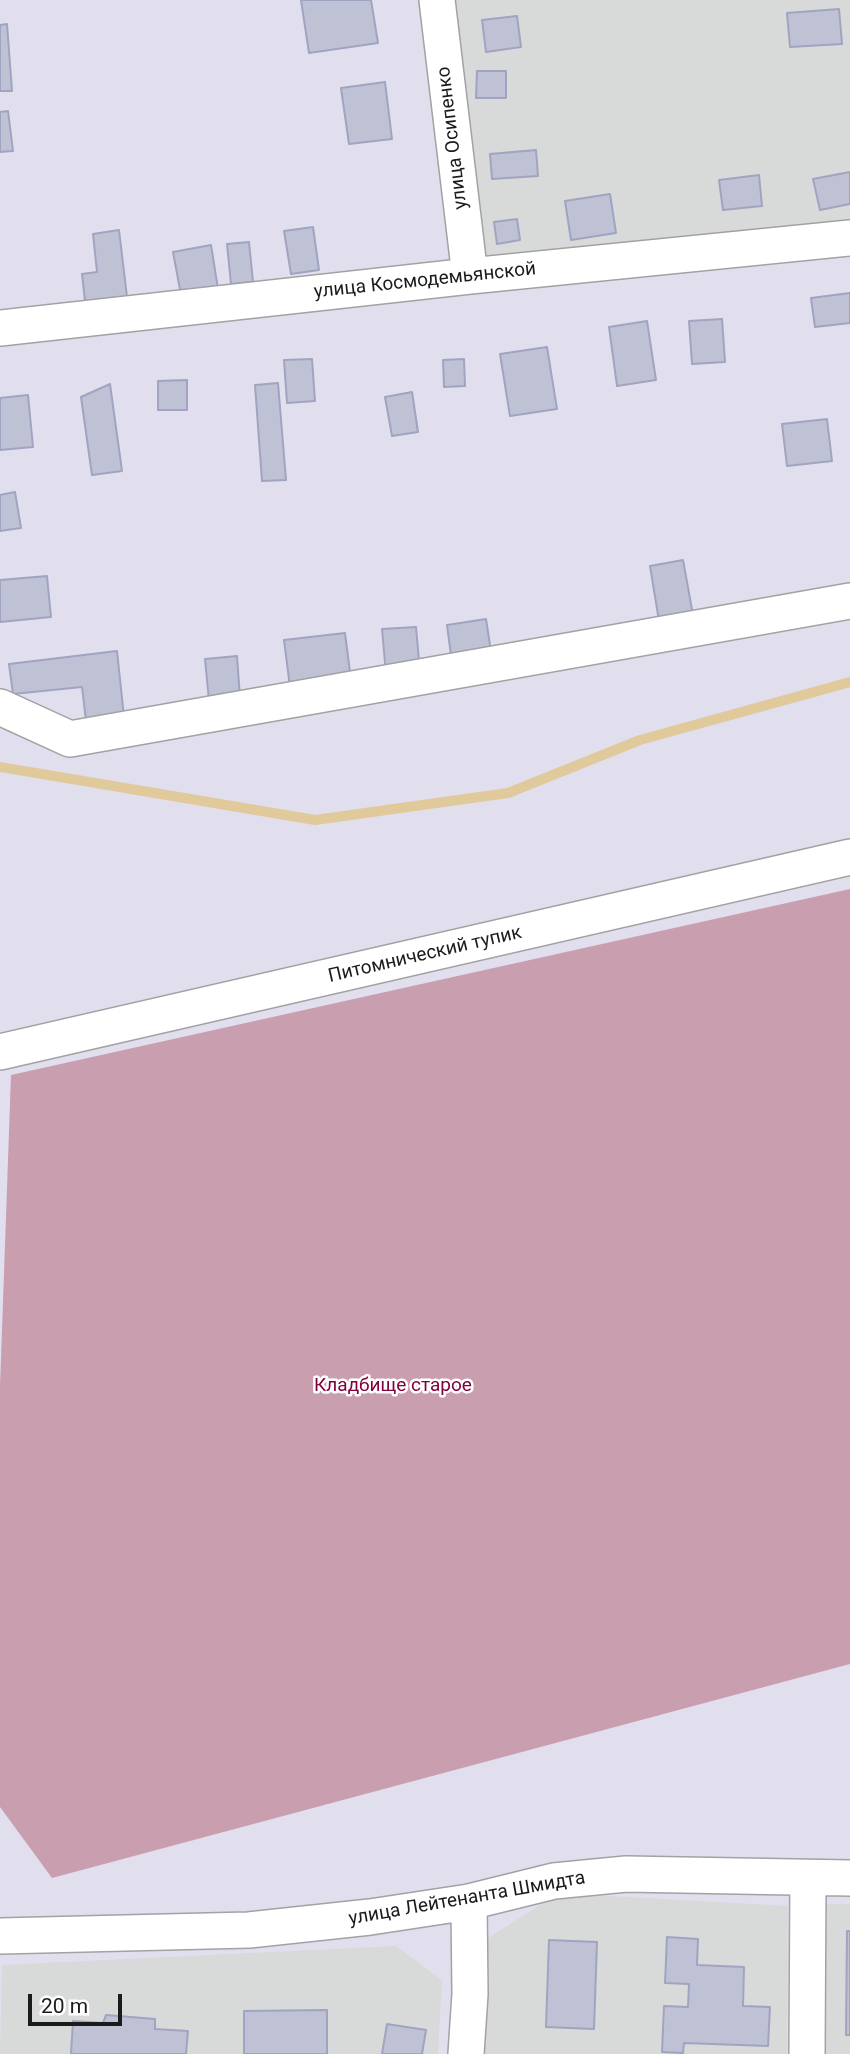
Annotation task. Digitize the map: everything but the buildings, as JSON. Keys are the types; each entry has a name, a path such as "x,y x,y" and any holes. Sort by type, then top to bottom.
{"street":[{"name":"улица Осипенко","path":"436,0 470,276"},
{"name":"улица Космодемьянской","path":"0,328 470,276 850,238"},
{"path":"0,707 70,739 850,601"},
{"name":"Питомнический тупик","path":"0,1052 850,857"},
{"name":"улица Лейтенанта Шмидта","path":"0,1936 249,1930 370,1917 469,1902 554,1881 626,1874 850,1878"},
{"path":"807,2054 808,1878"},
{"path":"466,2054 471,1994 469,1902"}],"shaded area":[{"path":"448,0 850,0 850,224 479,261"},
{"path":"559,1893 788,1906 787,2054 480,2054 488,1938"},
{"path":"826,1904 850,1904 850,2054 822,2054"},
{"path":"396,1946 442,1980 438,2054 0,2054 2,1965"}],"green space":[{"name":"Кладбище старое","path":"850,889 850,1664 52,1878 0,1807 0,1386 11,1075"}],"waterway":[{"path":"0,767 315,820 508,793 640,740 850,682"}]}
